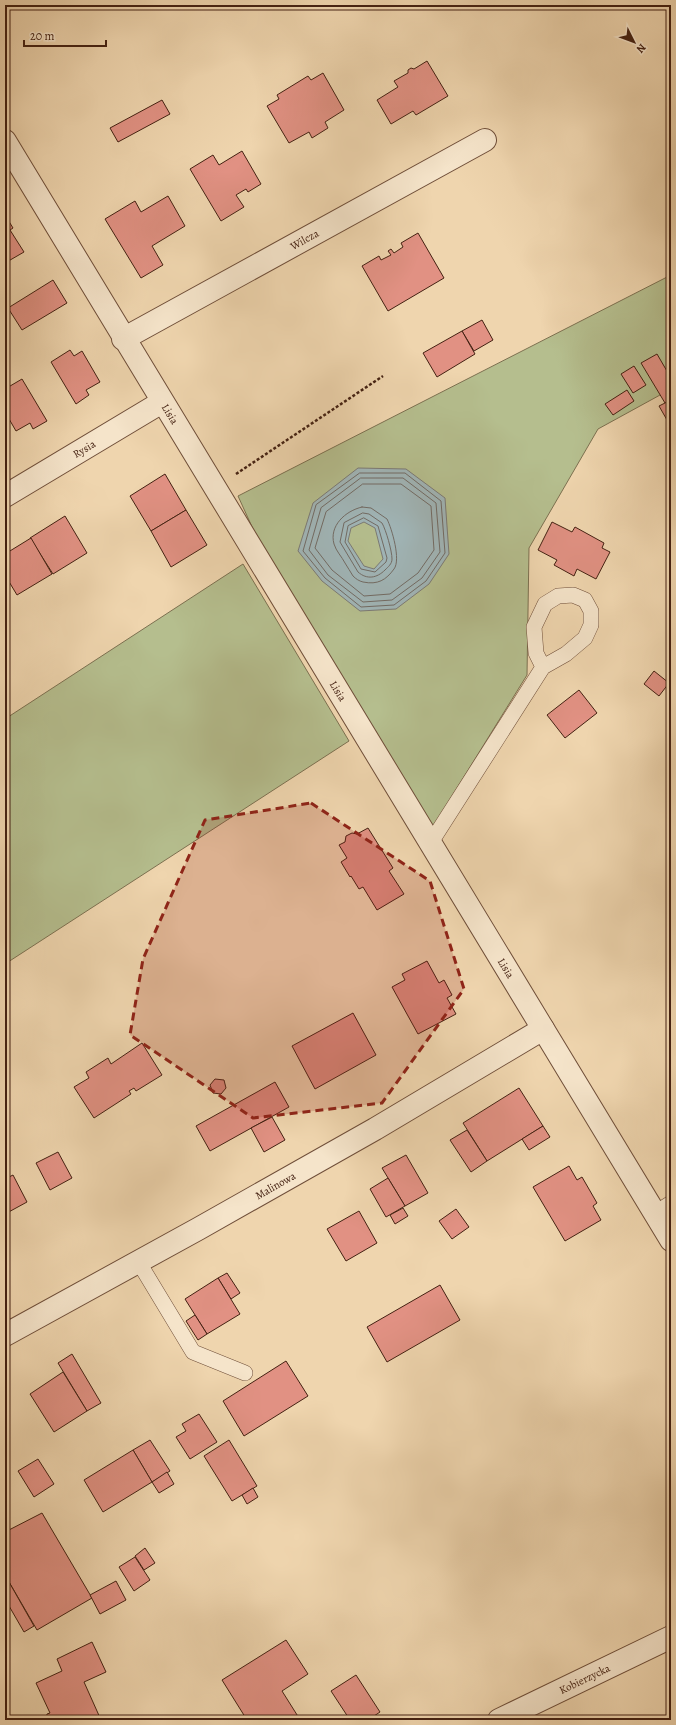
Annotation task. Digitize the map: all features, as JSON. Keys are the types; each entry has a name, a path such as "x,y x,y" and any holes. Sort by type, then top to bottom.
{"street":[{"name":"Wilcza","path":"123,339 485,140"},
{"name":"Lisia","path":"5,141 123,339 215,488 542,1029 663,1208 671,1240"},
{"name":"Rysia","path":"5,496 162,402"},
{"name":"Malinowa","path":"5,1335 198,1229 368,1133 542,1029"},
{"name":"Kobierzycka","path":"499,1720 671,1637"}],"lane":[{"path":"430,844 543,667 566,654 585,638 591,625 591,611 585,600 573,595 558,596 545,604 534,627 536,653 543,667"},
{"path":"138,1261 194,1352 245,1373"}],"path":[{"path":"215,488 383,376"}],"highlighted area":[{"path":"311,803 430,881 464,989 382,1103 253,1118 130,1035 143,959 205,820"}],"green space":[{"path":"671,275 671,389 598,429 529,548 527,675 431,830 263,551 238,496"},
{"path":"243,564 349,741 5,964 5,719"}],"water":[{"path":"358,468 406,469 445,498 449,554 429,584 396,609 360,611 322,581 298,551 313,503","holes":["364,522 375,528 383,559 374,569 364,566 348,541 351,528"]}],"building":[{"path":"427,61 448,96 416,115 413,111 391,124 377,100 398,87 394,81 408,73 408,70 411,68 414,69"},
{"path":"323,73 344,110 325,122 328,128 312,138 309,132 289,143 267,106 279,99 277,95 308,76 311,80"},
{"path":"162,100 170,114 118,142 110,128"},
{"path":"242,151 261,184 248,192 246,189 236,195 244,207 221,221 190,169 213,155 219,165"},
{"path":"168,196 185,226 152,246 163,265 141,278 105,219 135,201 141,212"},
{"path":"5,215 13,228 10,230 24,252 5,263"},
{"path":"418,233 444,278 388,311 362,266 379,256 381,260 391,255 388,251 391,249 394,253 403,247 401,243"},
{"path":"53,280 67,303 22,330 8,308"},
{"path":"482,320 493,340 474,351 462,331"},
{"path":"462,331 475,354 437,377 423,353"},
{"path":"70,350 74,356 82,351 100,382 86,390 89,395 76,404 51,362"},
{"path":"657,354 671,378 671,400 665,403 641,363"},
{"path":"634,366 646,385 633,393 621,374"},
{"path":"22,379 47,421 33,429 30,423 16,431 5,412 5,389"},
{"path":"627,390 634,401 613,415 605,404"},
{"path":"671,400 671,427 659,406"},
{"path":"165,474 186,510 151,531 130,496"},
{"path":"186,510 207,545 171,567 151,531"},
{"path":"65,516 87,553 53,574 30,538"},
{"path":"552,522 572,532 575,527 604,543 602,548 610,552 596,579 577,569 574,576 554,565 557,560 538,550"},
{"path":"31,538 52,574 17,595 5,575 5,554"},
{"path":"671,623 671,632 667,630"},
{"path":"654,671 669,683 659,696 644,684"},
{"path":"579,690 597,713 565,738 547,715"},
{"path":"368,828 393,868 389,871 404,894 377,910 363,887 359,889 341,862 347,858 339,845 345,842 346,836 352,833 357,834"},
{"path":"427,961 439,983 444,980 452,995 447,998 456,1014 418,1034 392,987 405,980 402,974"},
{"path":"353,1013 376,1055 315,1089 292,1046"},
{"path":"142,1043 162,1075 136,1091 134,1088 129,1091 131,1094 94,1118 74,1087 89,1078 86,1072 108,1058 111,1064"},
{"path":"215,1079 224,1080 226,1088 221,1094 213,1093 210,1085"},
{"path":"275,1082 289,1107 210,1151 196,1126"},
{"path":"519,1088 543,1126 487,1161 463,1123"},
{"path":"272,1117 285,1140 264,1152 251,1128"},
{"path":"543,1126 550,1137 529,1150 522,1139"},
{"path":"467,1130 487,1161 471,1172 450,1140"},
{"path":"58,1152 72,1178 50,1190 36,1163"},
{"path":"406,1155 428,1193 405,1206 382,1168"},
{"path":"569,1166 577,1180 582,1177 597,1203 593,1206 601,1220 565,1241 533,1187"},
{"path":"13,1175 27,1202 5,1214 5,1179"},
{"path":"388,1178 405,1206 386,1217 370,1189"},
{"path":"403,1208 408,1216 395,1224 390,1215"},
{"path":"456,1209 469,1227 452,1239 439,1221"},
{"path":"359,1211 377,1243 346,1261 327,1229"},
{"path":"227,1273 240,1293 231,1299 218,1278"},
{"path":"218,1278 240,1314 207,1334 185,1299"},
{"path":"440,1285 460,1320 387,1362 367,1327"},
{"path":"195,1315 207,1334 198,1340 186,1321"},
{"path":"72,1354 101,1403 87,1411 58,1363"},
{"path":"286,1361 308,1396 244,1436 223,1401"},
{"path":"63,1372 87,1411 54,1432 30,1394"},
{"path":"199,1414 217,1442 190,1459 176,1437 186,1431 182,1424"},
{"path":"150,1440 170,1471 152,1482 133,1450"},
{"path":"229,1440 257,1486 232,1501 204,1456"},
{"path":"133,1450 152,1482 103,1512 84,1480"},
{"path":"38,1459 54,1484 34,1497 18,1471"},
{"path":"167,1472 174,1484 159,1493 152,1482"},
{"path":"253,1488 258,1497 247,1504 242,1495"},
{"path":"42,1513 92,1598 37,1630 5,1575 5,1532"},
{"path":"145,1548 155,1563 144,1570 135,1556"},
{"path":"135,1557 150,1580 134,1591 119,1567"},
{"path":"5,1575 34,1626 24,1632 5,1599"},
{"path":"116,1581 126,1600 100,1614 90,1595"},
{"path":"286,1640 308,1674 282,1691 299,1718 295,1720 247,1720 222,1680"},
{"path":"92,1642 106,1672 84,1682 101,1720 46,1720 47,1714 50,1713 36,1683 62,1671 57,1659"},
{"path":"356,1675 380,1712 368,1720 350,1720 331,1691"}]}
